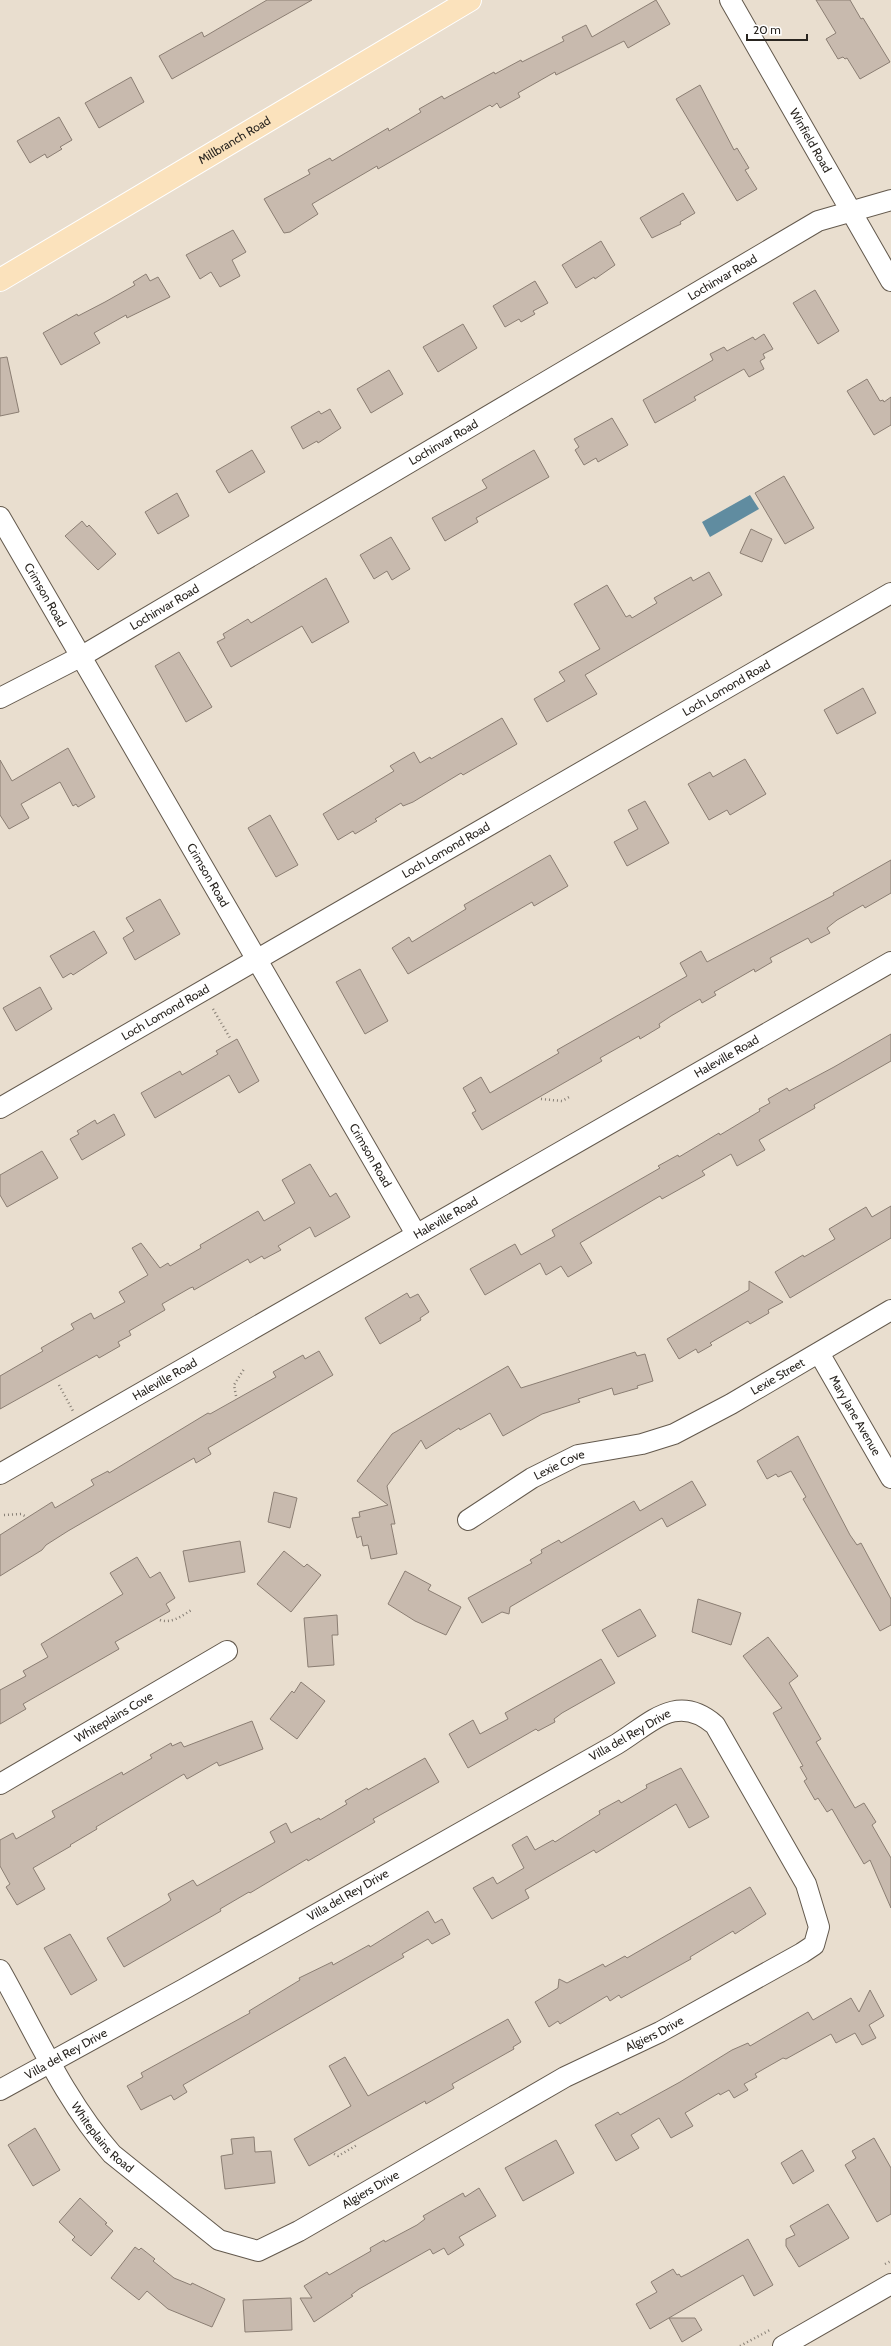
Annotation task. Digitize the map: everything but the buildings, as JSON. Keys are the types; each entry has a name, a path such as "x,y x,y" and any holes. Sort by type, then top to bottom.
{"main road":[{"name":"Millbranch Road","path":"0,280 470,0"}],"street":[{"name":"Winfield Road","path":"730,0 850,212 891,281"},
{"name":"Lochinvar Road","path":"0,698 82,656 818,222 891,200"},
{"name":"Crimson Road","path":"0,517 416,1234"},
{"name":"Loch Lomond Road","path":"0,1108 891,593"},
{"name":"Haleville Road","path":"0,1474 891,962"},
{"name":"Lexie Street","path":"663,1438 717,1411 891,1310"},
{"name":"Mary Jane Avenue","path":"819,1353 891,1478"},
{"name":"Lexie Cove","path":"468,1520 532,1478 578,1455 642,1444 663,1438"},
{"name":"Whiteplains Cove","path":"0,1784 227,1651"},
{"name":"Villa del Rey Drive","path":"0,2090 51,2063 617,1744 665,1713 676,1709 698,1713"},
{"name":"Algiers Drive","path":"258,2251 299,2231 565,2077 660,2032 814,1945 819,1927 806,1884 715,1725 698,1713"},
{"name":"Whiteplains Road","path":"0,1970 51,2063 99,2139 112,2154 219,2240 258,2251"},
{"path":"783,2346 891,2284"}],"path":[{"path":"203,992 230,1038"},
{"path":"541,1099 562,1100 569,1097"},
{"path":"236,1396 234,1385 244,1368"},
{"path":"59,1385 82,1427"},
{"path":"4,1515 21,1514 27,1517"},
{"path":"160,1620 166,1622 171,1621 193,1609"},
{"path":"334,2154 338,2156 357,2145"}],"water":[{"path":"750,495 759,509 710,537 702,522"}]}
